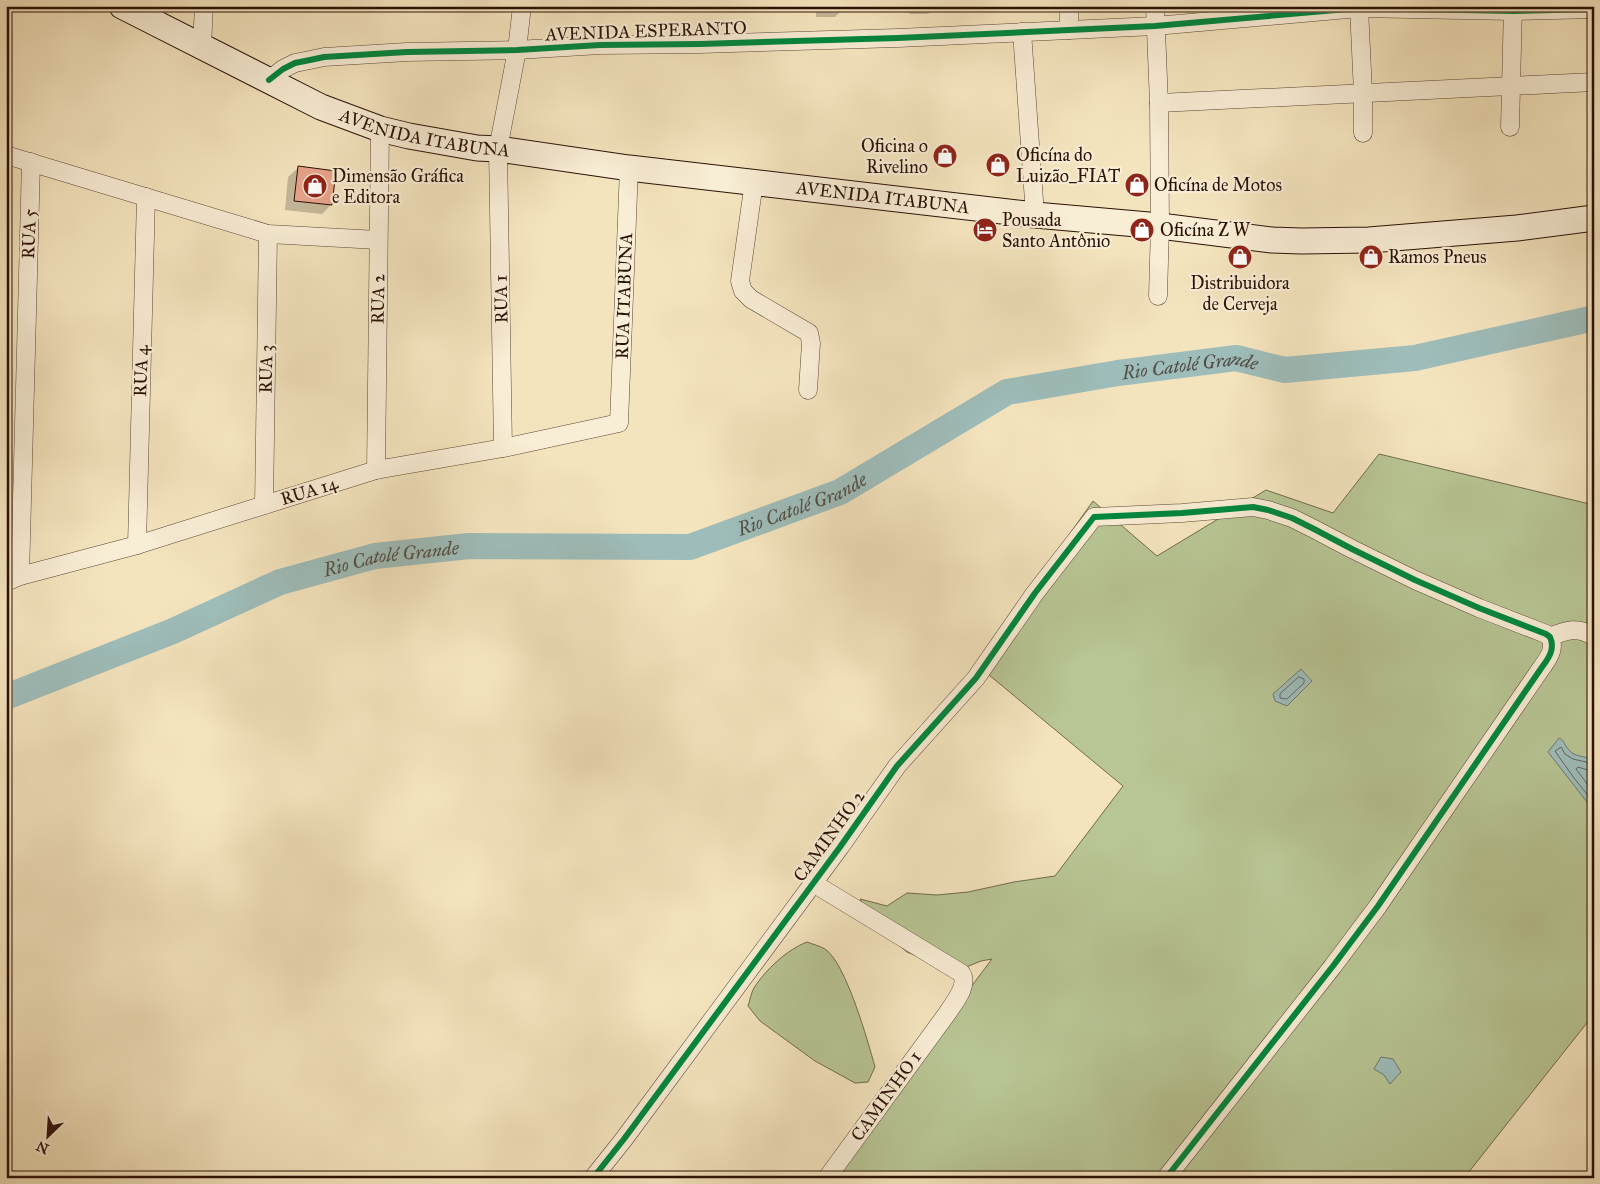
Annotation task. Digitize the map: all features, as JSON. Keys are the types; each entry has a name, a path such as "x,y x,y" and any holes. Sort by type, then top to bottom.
{"main road":[{"name":"AVENIDA ITABUNA","path":"122,6 322,107 380,128 409,136 477,148 498,149 629,168 1035,215 1160,226 1272,240 1340,241 1516,228 1594,218"}],"street":[{"path":"202,46 204,6"},
{"name":"RUA 1","path":"503,448 498,149 517,50 522,6"},
{"path":"1069,6 1069,30"},
{"path":"1155,6 1159,103 1160,226 1158,296"},
{"path":"1359,8 1363,133"},
{"name":"AVENIDA ESPERANTO","path":"269,80 283,69 295,63 324,57 407,52 517,50 600,45 878,39 1155,26 1359,8 1513,8"},
{"path":"1510,127 1513,8 1594,10"},
{"path":"1022,32 1035,215"},
{"path":"1159,103 1594,82"},
{"name":"RUA 2","path":"376,470 380,128"},
{"path":"6,155 268,234 378,240"},
{"name":"RUA 5","path":"13,579 31,162"},
{"name":"RUA ITABUNA","path":"619,423 629,168"},
{"path":"754,182 740,281 743,291 751,299 809,333 811,343 808,390"},
{"name":"RUA 4","path":"137,545 146,197"},
{"name":"RUA 3","path":"264,505 268,234"},
{"name":"RUA 14","path":"13,579 137,545 376,470 503,448 619,423"},
{"name":"CAMINHO 2","path":"593,1178 624,1139 813,883 897,766 976,678 1035,593 1094,517 1182,514 1253,507 1268,510 1292,518 1415,580 1550,637"},
{"path":"1166,1178 1378,906 1550,655 1553,645 1550,637 1575,629 1587,632 1594,638"},
{"name":"CAMINHO 1","path":"813,883 961,973 964,980 963,987 946,1014 827,1178"}],"green space":[{"path":"1379,454 1594,505 1594,1014 1464,1178 827,1178 992,959 981,961 954,972 907,952 877,927 860,899 887,906 907,893 937,895 968,892 1014,882 1055,876 1123,786 977,665 1093,501 1157,556 1266,490 1333,513"},
{"path":"807,942 825,949 833,957 848,986 862,1022 875,1067 868,1082 855,1083 815,1061 760,1021 748,1006 753,990 764,974 785,955"}],"water":[{"path":"1301,669 1312,681 1287,706 1275,701 1273,694"},
{"path":"1559,738 1572,753 1587,758 1594,763 1594,811 1548,752"},
{"path":"1381,1057 1393,1059 1401,1072 1390,1084 1384,1075 1374,1069"}],"building":[{"name":"Dimensão Gráfica e Editora","path":"298,166 336,171 332,205 294,201"}],"waterway":[{"name":"Rio Catolé Grande","path":"6,697 173,631 280,582 375,556 469,546 690,547 840,492 1007,392 1118,373 1236,358 1285,370 1415,358 1590,319 1594,321"}],"cycle path":[{"path":"269,80 283,69 295,63 324,57 407,52 898,38 1155,26 1359,8 1513,11 1594,9"},
{"path":"593,1178 624,1139 840,847 897,766 976,678 1035,593 1094,517 1182,513 1253,507 1292,518 1415,580 1546,634 1550,637 1552,646 1550,655 1378,906 1166,1178"}],"place":[{"name":"Oficina o Rivelino","path":"945,156"},
{"name":"Oficína do Luizão_FIAT","path":"998,165"},
{"name":"Oficína de Motos","path":"1137,185"},
{"name":"Dimensão Gráfica e Editora","path":"315,186"},
{"name":"Pousada Santo Antônio","path":"985,230"},
{"name":"Oficína Z W","path":"1142,230"},
{"name":"Distribuidora de Cerveja","path":"1240,257"},
{"name":"Ramos Pneus","path":"1371,257"}]}
